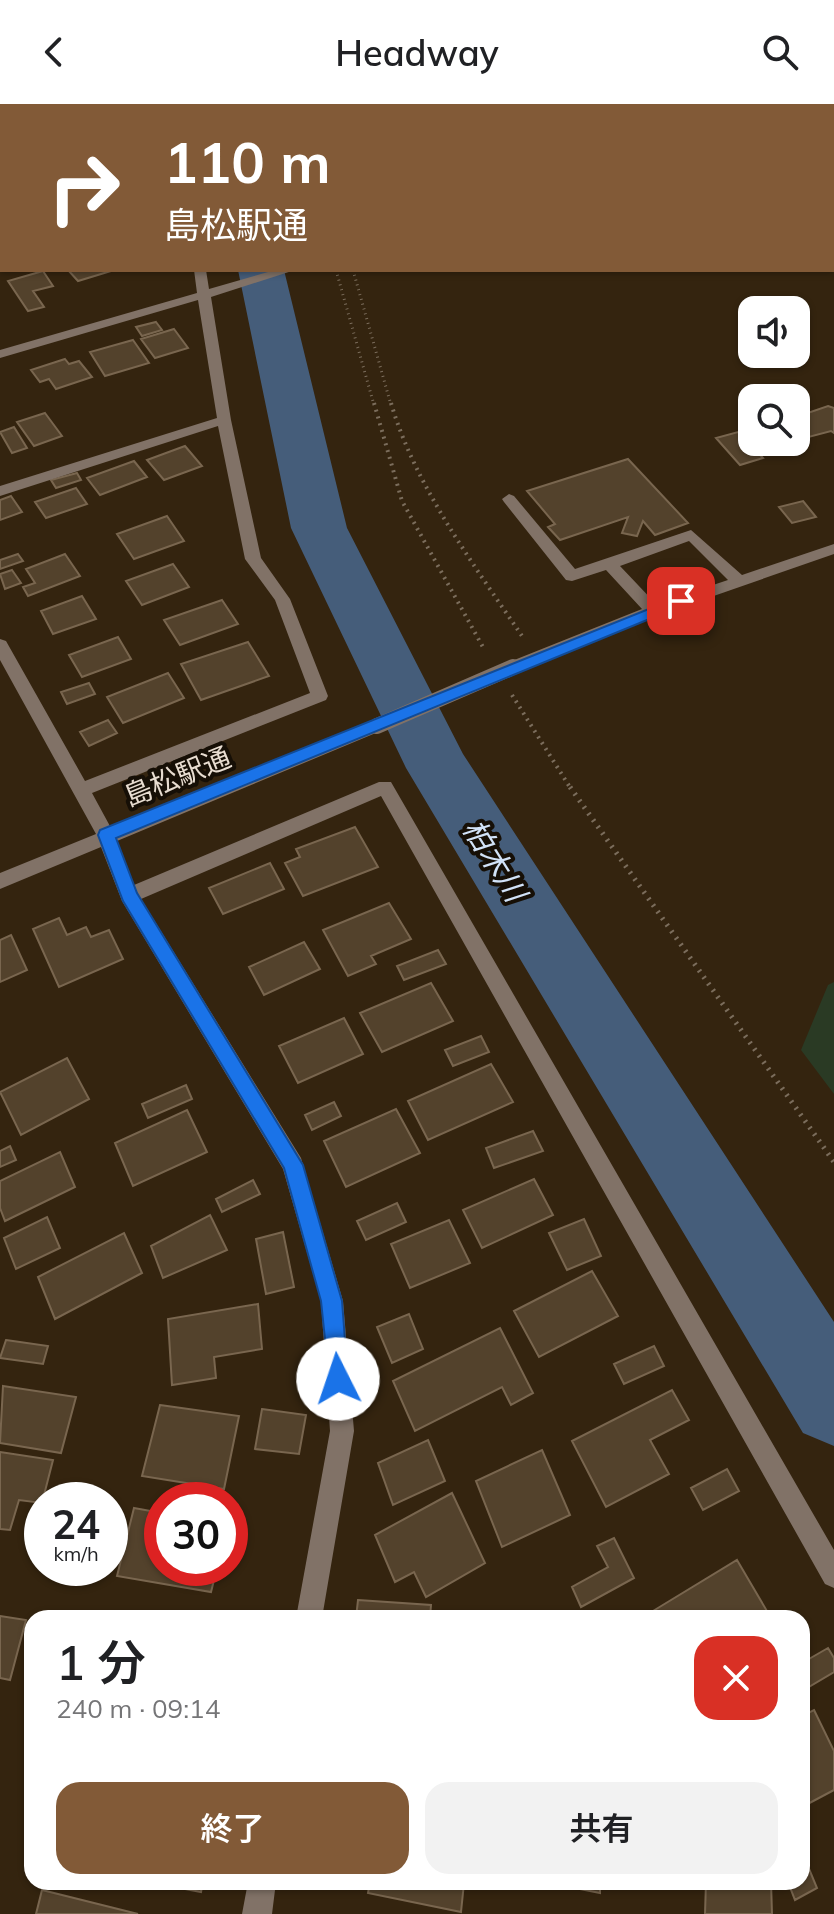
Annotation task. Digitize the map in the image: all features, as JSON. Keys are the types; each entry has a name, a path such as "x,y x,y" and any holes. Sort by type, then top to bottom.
{"street":[{"path":"81,790 320,696 282,599 253,559 224,420 200,272"},
{"path":"0,354 282,272"},
{"path":"0,491 224,420"},
{"path":"509,499 572,576 691,535 738,580"},
{"name":"島松駅通","path":"0,881 653,611 834,549"},
{"path":"609,564 653,611"},
{"path":"0,645 106,835 129,896 293,1165 332,1301 342,1431 310,1610"},
{"path":"129,896 385,787 834,1575"},
{"path":"257,1914 261,1890"}],"path":[{"path":"337,272 402,501 490,659"},
{"path":"354,272 397,424 455,538 537,658"},
{"path":"506,685 562,776 834,1162"}],"green space":[{"path":"834,982 834,1094 801,1050 828,985"}],"building":[{"path":"44,272 53,286 33,291 44,307 28,311 8,281"},
{"path":"70,272 108,272 78,281"},
{"path":"156,322 162,330 142,336 136,327"},
{"path":"174,329 188,348 155,358 141,339"},
{"path":"133,340 149,363 105,376 90,352"},
{"path":"65,359 69,364 79,361 92,377 56,389 49,379 40,382 31,370"},
{"path":"828,406 834,408 834,433 831,431 810,437 810,412"},
{"path":"45,413 62,436 34,446 17,422"},
{"path":"14,427 27,448 12,453 0,432"},
{"path":"738,432 738,456 763,458 740,465 716,438"},
{"path":"185,446 202,466 164,480 147,460"},
{"path":"628,459 688,523 655,535 643,521 637,536 622,533 628,517 560,540 548,527 555,524 527,491"},
{"path":"134,461 147,477 100,495 87,478"},
{"path":"77,473 81,480 56,488 51,480"},
{"path":"76,488 87,504 46,518 35,502"},
{"path":"11,496 22,512 0,520 0,500"},
{"path":"803,501 816,517 792,523 779,507"},
{"path":"167,516 184,541 134,559 117,534"},
{"path":"18,554 23,561 0,569 0,560"},
{"path":"65,554 80,576 28,596 23,587 35,583 26,569"},
{"path":"173,564 189,587 142,605 126,581"},
{"path":"12,570 21,583 5,589 0,574"},
{"path":"82,596 96,619 53,634 41,611"},
{"path":"222,600 238,624 180,645 164,620"},
{"path":"118,637 131,659 82,677 69,655"},
{"path":"248,642 269,676 201,700 181,664"},
{"path":"168,673 184,698 123,723 107,697"},
{"path":"89,683 95,694 67,704 61,692"},
{"path":"108,720 117,733 89,746 80,732"},
{"path":"355,827 378,867 303,896 285,863 300,857 296,849"},
{"path":"270,863 284,889 223,914 209,888"},
{"path":"389,903 411,939 371,956 376,964 348,976 323,930"},
{"path":"59,918 67,935 86,927 91,937 109,930 123,959 59,987 33,929"},
{"path":"11,935 27,970 0,982 0,940"},
{"path":"304,942 320,969 264,995 249,967"},
{"path":"438,950 446,964 404,980 397,966"},
{"path":"431,983 453,1021 382,1052 360,1013"},
{"path":"344,1018 363,1054 298,1083 279,1046"},
{"path":"481,1036 489,1052 453,1066 445,1050"},
{"path":"67,1058 89,1099 21,1135 0,1092"},
{"path":"491,1064 513,1102 428,1140 408,1101"},
{"path":"186,1085 192,1099 148,1118 142,1104"},
{"path":"334,1102 341,1116 312,1130 305,1115"},
{"path":"396,1109 420,1153 346,1187 324,1141"},
{"path":"187,1110 207,1152 133,1186 115,1143"},
{"path":"533,1131 543,1151 494,1168 486,1148"},
{"path":"10,1146 16,1160 0,1167 0,1151"},
{"path":"60,1152 75,1187 5,1221 0,1208 0,1181"},
{"path":"534,1179 553,1215 482,1248 463,1210"},
{"path":"253,1180 260,1194 222,1212 216,1199"},
{"path":"397,1203 406,1222 366,1240 357,1221"},
{"path":"210,1215 227,1250 163,1278 151,1246"},
{"path":"47,1217 60,1248 16,1269 4,1238"},
{"path":"584,1219 601,1256 567,1270 549,1233"},
{"path":"449,1220 470,1263 410,1288 391,1244"},
{"path":"283,1232 294,1287 266,1294 256,1239"},
{"path":"124,1233 142,1273 55,1319 38,1277"},
{"path":"592,1271 618,1316 539,1357 514,1311"},
{"path":"258,1304 262,1349 214,1357 216,1378 172,1385 168,1319"},
{"path":"409,1314 423,1349 392,1363 377,1327"},
{"path":"500,1328 533,1393 511,1405 502,1387 415,1431 393,1381"},
{"path":"6,1340 48,1346 43,1364 0,1358"},
{"path":"654,1346 664,1366 624,1384 614,1364"},
{"path":"3,1386 76,1397 61,1453 0,1443"},
{"path":"672,1390 689,1420 650,1440 669,1474 606,1507 572,1441"},
{"path":"160,1405 239,1416 225,1482 180,1482 142,1476"},
{"path":"262,1409 306,1415 299,1454 255,1449"},
{"path":"428,1440 445,1481 393,1505 378,1463"},
{"path":"542,1450 570,1515 502,1547 476,1481"},
{"path":"0,1452 53,1460 47,1482 24,1482 24,1501 19,1500 10,1530 0,1529"},
{"path":"727,1469 739,1491 703,1510 691,1488"},
{"path":"452,1493 485,1563 426,1597 414,1572 395,1582 375,1535"},
{"path":"134,1508 144,1510 144,1581 128,1578 128,1532"},
{"path":"614,1538 634,1578 581,1607 572,1587 608,1567 597,1546"},
{"path":"737,1560 766,1610 655,1610"},
{"path":"176,1586 212,1586 211,1592"},
{"path":"358,1600 431,1605 431,1610 357,1610"},
{"path":"0,1616 24,1620 10,1680 0,1678"},
{"path":"828,1648 834,1658 834,1672 810,1686 810,1658"},
{"path":"814,1710 834,1751 834,1790 810,1803 810,1712"},
{"path":"810,1871 817,1888 795,1900 791,1890 810,1890"},
{"path":"42,1890 138,1914 36,1914"},
{"path":"369,1890 463,1890 461,1912 368,1893"},
{"path":"706,1890 771,1890 772,1914 705,1914"}],"waterway":[{"name":"柏木川","path":"261,272 319,528 438,768 834,1402"}],"route":[{"path":"338,1379 332,1301 293,1165 129,896 106,835 681,601"}]}
